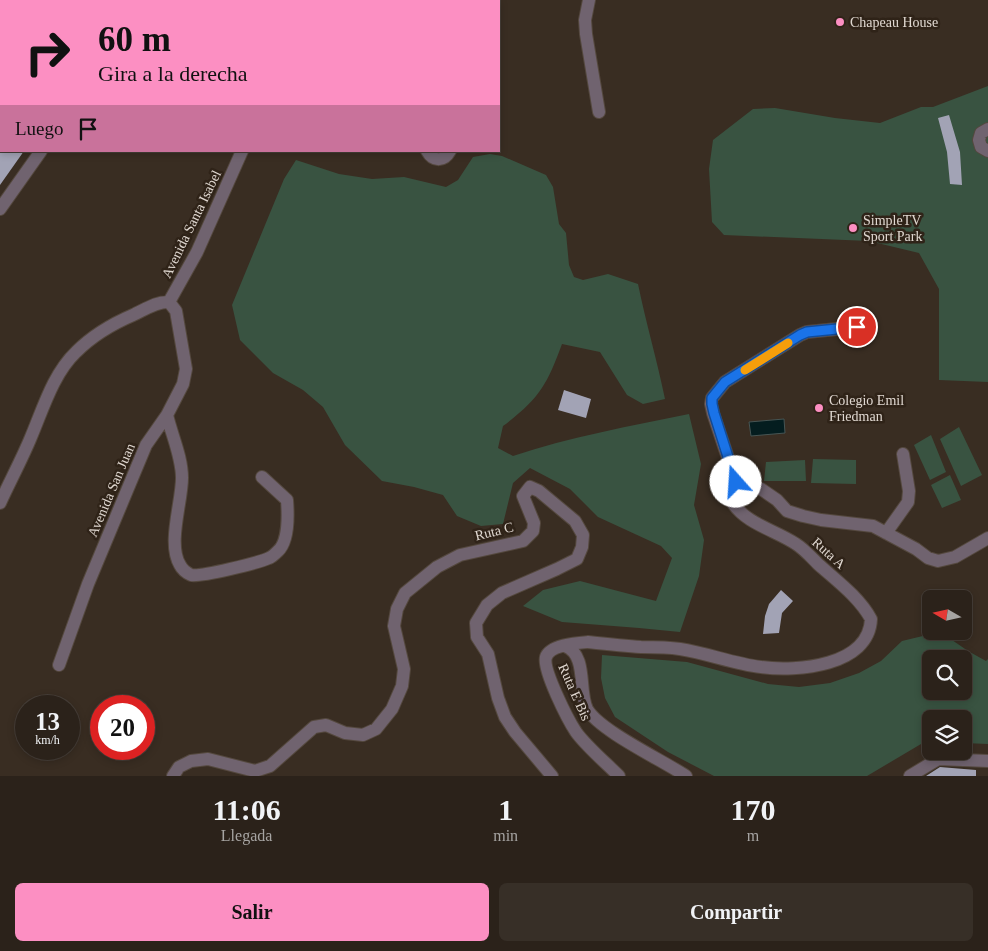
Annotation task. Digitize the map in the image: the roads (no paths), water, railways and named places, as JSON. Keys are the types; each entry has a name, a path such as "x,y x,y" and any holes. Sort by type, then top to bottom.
{"street":[{"path":"589,0 585,20 586,34 599,112"},
{"path":"988,129 981,133 979,140 981,146 988,150"},
{"path":"0,209 40,152"},
{"name":"Avenida Santa Isabel","path":"169,302 197,252 242,152"},
{"path":"428,152 431,158 440,160 448,156 450,152"},
{"path":"0,503 52,387 63,368 75,353 95,336 115,323 159,303 169,302"},
{"name":"Avenida San Juan","path":"59,665 88,584 146,445 167,415 182,384 186,369 176,311 169,302"},
{"path":"736,482 714,413 712,404 714,394 725,382 800,335 807,332 857,327"},
{"path":"167,415 179,456 182,478 174,535 177,558 180,566 190,574 212,573 270,558 280,550 284,541 287,524 287,500 262,477"},
{"path":"886,533 908,502 909,491 903,454"},
{"name":"Ruta A","path":"565,646 588,642 679,648 761,667 781,668 814,667 843,658 863,643 871,627 871,619 867,612 855,597 796,544 746,516 736,507 730,500 729,493 732,484 736,482 740,481 761,489 788,511 803,516 873,526 916,549 928,558 938,561 955,557 988,538"},
{"name":"Ruta C","path":"173,776 179,767 191,761 208,759 255,771 270,766 314,727 326,725 345,733 364,735 376,729 392,709 402,686 404,669 394,626 397,609 405,593 436,568 460,555 523,541 532,531 534,523 523,496 530,487 539,490 575,521 583,535 582,548 577,559 502,593 487,605 476,623 477,638 488,654 498,698 505,717 515,732 552,776"},
{"path":"565,646 571,648 577,659 586,707 593,717 618,736 686,776"},
{"name":"Ruta E Bis","path":"565,646 553,650 547,654 545,659 553,685 576,733 619,776"},
{"path":"910,776 938,760 988,761"}],"water":[{"path":"784,419 785,433 751,436 749,422"}],"place":[{"name":"Chapeau House","path":"840,22"},
{"name":"SimpleTV Sport Park","path":"853,228"},
{"name":"Colegio Emil Friedman","path":"819,408"}]}
